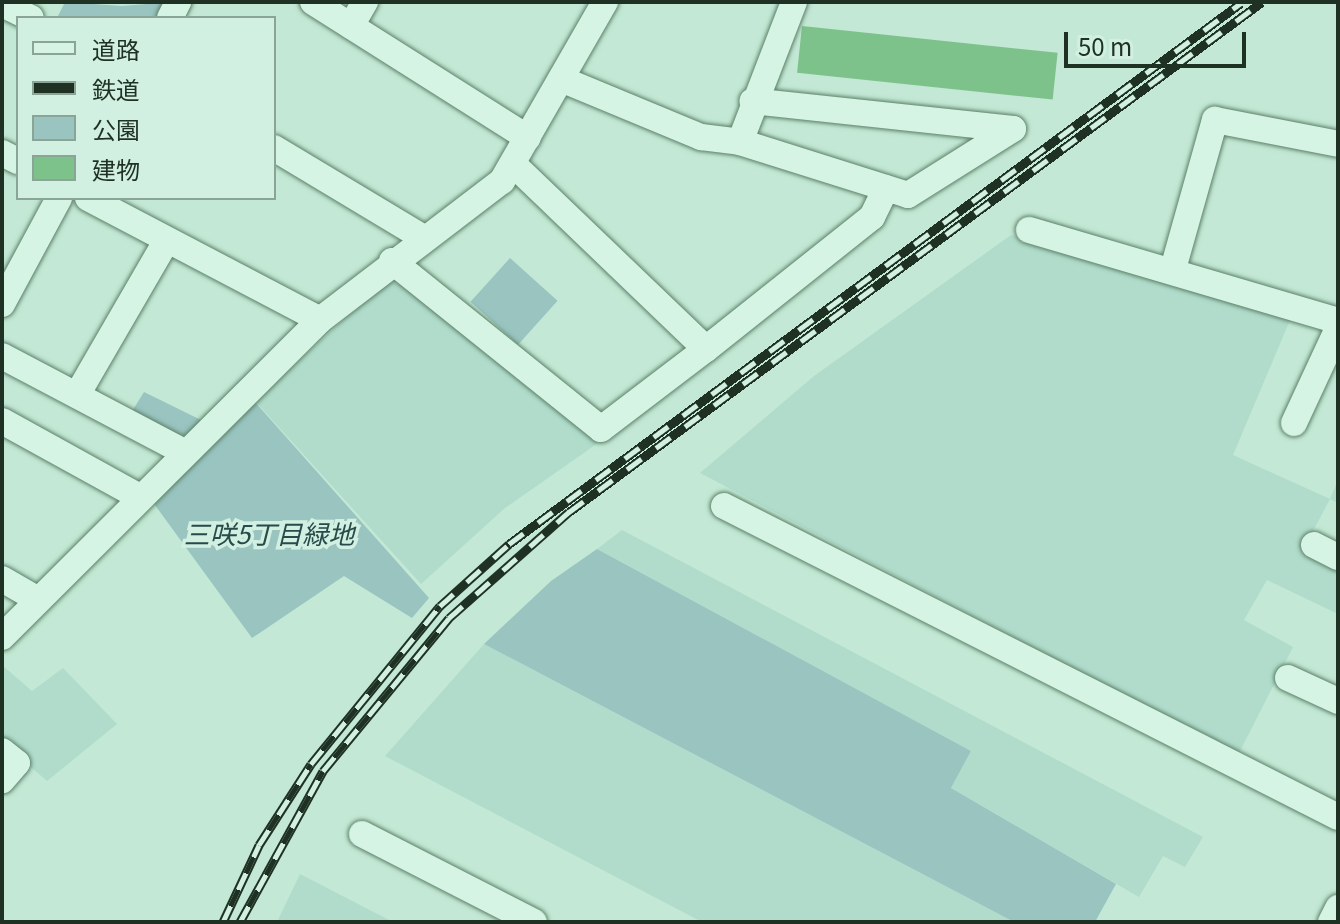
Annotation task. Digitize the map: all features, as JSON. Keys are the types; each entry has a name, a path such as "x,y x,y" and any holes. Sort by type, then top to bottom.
{"street":[{"path":"313,2 528,138"},
{"path":"351,26 365,2"},
{"path":"2,637 138,496 186,453 320,320 514,165 605,2"},
{"path":"740,142 753,101 794,2"},
{"path":"2,4 27,16"},
{"path":"561,79 701,137 740,142 897,192"},
{"path":"392,261 601,429 872,217 897,192 1013,129 753,101"},
{"path":"1173,269 1215,120 1338,144"},
{"path":"276,149 424,238"},
{"path":"514,165 706,349"},
{"path":"2,304 58,200"},
{"path":"92,200 320,320"},
{"path":"1029,230 1173,269 1338,321"},
{"path":"77,395 167,240"},
{"path":"1294,423 1338,328"},
{"path":"2,356 186,453"},
{"path":"2,421 138,496"},
{"path":"724,506 1338,817"},
{"path":"1314,545 1338,557"},
{"path":"2,579 36,599"},
{"path":"1288,678 1338,701"},
{"path":"2,751 17,763 2,780"},
{"path":"362,834 534,922"},
{"path":"1331,922 1338,908"}],"green space":[{"path":"65,2 122,6 171,2 164,16 58,16"},
{"path":"1011,235 1293,313 1233,455 1330,499 1304,548 1338,566 1338,614 1267,580 1244,620 1293,647 1238,755 700,473 814,376"},
{"path":"510,258 558,301 518,345 471,302"},
{"path":"386,281 410,288 598,443 505,508 421,584 255,401"},
{"path":"144,392 201,420 187,437 129,416"},
{"name":"三咲5丁目緑地","path":"255,402 429,598 412,618 344,576 252,638 152,501"},
{"path":"1338,480 1338,503 1330,499"},
{"path":"622,530 1203,837 1185,867 1163,856 1139,897 951,788 971,751 597,549"},
{"path":"597,549 971,751 951,788 1116,884 1095,922 1014,922 484,644 551,581"},
{"path":"484,644 1014,922 702,922 385,756"},
{"path":"2,665 32,691 63,668 117,724 47,781 2,742"},
{"path":"300,874 393,922 277,922"}],"building":[{"path":"802,26 1058,53 1053,100 797,73"}],"railway":[{"path":"240,922 323,771 449,618 569,512 1262,2"},
{"path":"223,922 259,845 311,764 440,606 509,544 1241,3"}]}
